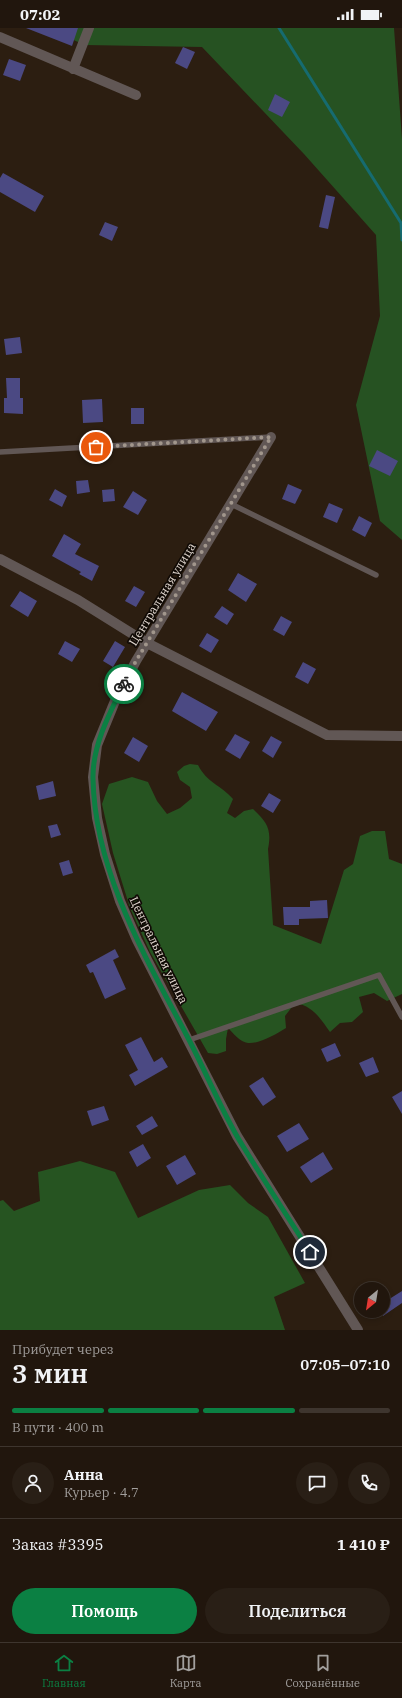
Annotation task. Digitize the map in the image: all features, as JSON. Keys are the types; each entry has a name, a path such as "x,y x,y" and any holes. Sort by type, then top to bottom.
{"street":[{"path":"73,69 89,28"},
{"path":"0,38 136,95"},
{"name":"Центральная улица","path":"271,437 115,701 97,745 93,777 97,818 105,854 120,900 137,940 238,1136 358,1330"},
{"path":"0,559 78,600 148,643 327,735 402,736"}],"lane":[{"path":"0,452 271,437"},
{"path":"231,504 376,575"},
{"path":"189,1040 379,975 402,1017"}],"green space":[{"path":"46,28 394,28 402,139 402,540 380,521 356,405 380,316 376,235 304,154 202,47 85,45"},
{"path":"190,764 198,765 210,780 224,790 233,799 227,813 235,818 244,811 253,809 265,822 269,831 268,849 273,925 321,944 344,870 353,864 360,836 372,831 385,831 389,859 402,864 402,994 387,1001 374,993 359,997 363,1012 352,1022 340,1023 330,1032 316,1013 307,1007 295,1003 285,1016 286,1028 278,1033 258,1042 248,1043 239,1039 228,1028 226,1051 217,1054 208,1053 150,952 130,908 113,853 102,804 109,784 132,777 148,782 157,801 167,814 180,808 192,798 190,787 180,780 177,772 184,766"},
{"path":"80,1161 115,1172 138,1218 199,1190 230,1185 248,1203 268,1217 305,1283 274,1297 285,1330 0,1330 0,1201 3,1200 14,1211 40,1201 38,1172"}],"building":[{"path":"26,28 78,28 72,46"},
{"path":"183,47 195,52 187,69 175,63"},
{"path":"9,59 26,65 20,81 3,75"},
{"path":"275,94 290,102 282,117 268,110"},
{"path":"3,173 44,196 35,212 0,192 0,178"},
{"path":"326,195 335,197 328,229 319,227"},
{"path":"105,222 118,227 112,241 99,235"},
{"path":"20,337 22,353 6,355 4,339"},
{"path":"6,378 20,378 20,398 23,398 23,414 4,413 4,398 7,398"},
{"path":"102,399 103,422 83,423 82,400"},
{"path":"131,408 144,408 144,424 131,424"},
{"path":"377,450 398,461 390,476 369,466"},
{"path":"88,480 90,492 77,494 76,481"},
{"path":"288,484 302,490 295,504 282,499"},
{"path":"55,489 67,496 62,507 49,500"},
{"path":"114,489 115,501 103,502 102,490"},
{"path":"133,491 147,500 138,515 123,507"},
{"path":"329,503 343,509 337,523 323,517"},
{"path":"359,516 372,523 365,537 352,530"},
{"path":"64,534 81,544 75,554 99,566 92,581 79,574 81,572 52,556"},
{"path":"238,573 257,584 246,602 228,590"},
{"path":"134,586 145,592 136,607 125,601"},
{"path":"20,591 37,601 28,617 10,606"},
{"path":"222,606 234,614 227,625 214,617"},
{"path":"281,616 292,622 284,636 273,630"},
{"path":"207,633 219,640 211,653 199,646"},
{"path":"65,641 80,649 72,662 58,654"},
{"path":"115,641 125,647 113,667 103,661"},
{"path":"303,662 316,669 308,684 295,677"},
{"path":"182,692 218,712 206,731 172,711"},
{"path":"235,734 250,742 240,759 225,750"},
{"path":"271,736 282,742 273,758 262,751"},
{"path":"133,737 148,746 139,762 124,753"},
{"path":"53,781 56,796 39,800 36,786"},
{"path":"269,793 281,800 273,813 261,806"},
{"path":"57,824 61,835 51,838 48,826"},
{"path":"69,860 73,873 63,876 59,863"},
{"path":"327,900 328,918 299,919 299,925 284,925 283,907 310,907 310,901"},
{"path":"115,949 119,957 113,960 126,989 105,999 93,972 90,973 86,965"},
{"path":"141,1037 154,1062 162,1057 168,1067 135,1086 129,1075 138,1070 125,1045"},
{"path":"335,1043 341,1056 327,1062 321,1049"},
{"path":"373,1057 379,1072 366,1077 359,1063"},
{"path":"263,1077 276,1097 263,1106 249,1086"},
{"path":"402,1091 402,1114 392,1097"},
{"path":"104,1106 109,1120 92,1126 87,1111"},
{"path":"152,1116 158,1126 142,1135 136,1126"},
{"path":"299,1123 309,1139 287,1152 277,1136"},
{"path":"143,1144 151,1158 137,1167 129,1152"},
{"path":"323,1152 333,1169 311,1183 300,1167"},
{"path":"185,1155 196,1174 177,1185 166,1166"},
{"path":"402,1291 402,1303 390,1311 390,1299"}],"waterway":[{"path":"279,28 401,223 402,240"}],"way so far":[{"path":"96,447 271,437 136,661 124,684"}],"route":[{"path":"124,684 115,701 97,745 93,777 97,818 105,854 120,900 137,940 238,1136 310,1252"}]}
